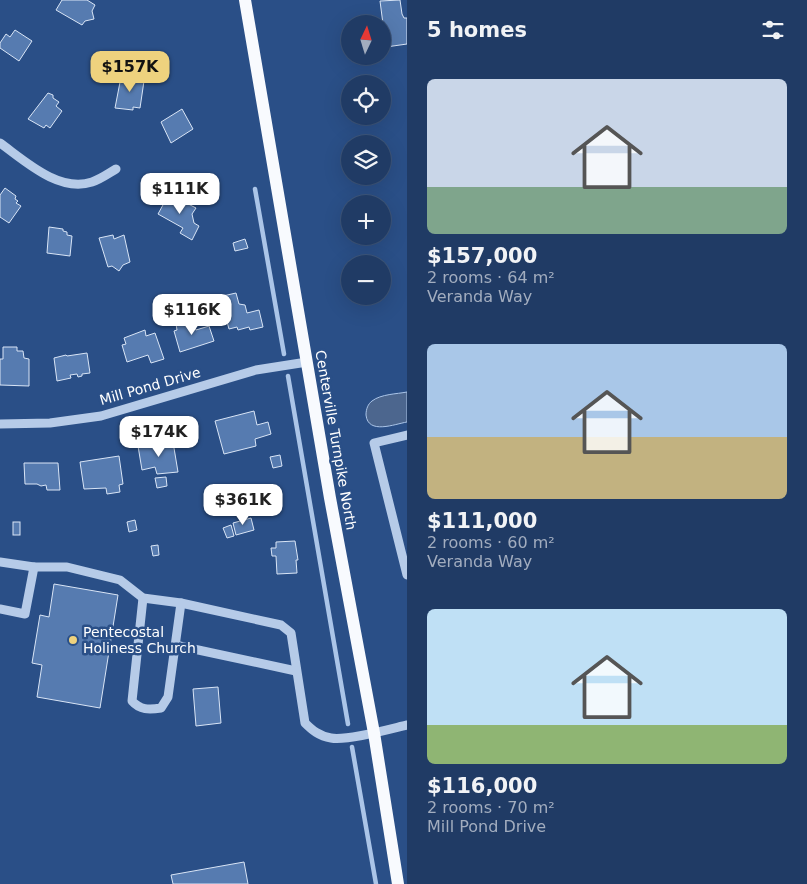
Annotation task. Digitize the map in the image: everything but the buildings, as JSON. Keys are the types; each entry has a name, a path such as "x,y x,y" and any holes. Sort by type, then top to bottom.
{"main road":[{"name":"Centerville Turnpike North","path":"245,0 306,362 374,732 398,884"}],"street":[{"path":"0,143 38,170 64,182 80,184 94,181 116,169"},
{"name":"Mill Pond Drive","path":"0,424 50,423 101,416 256,370 306,362"},
{"path":"407,435 374,443 407,575"},
{"path":"0,562 34,567 67,568 120,580 143,598 181,603 281,624 291,633 304,723 315,733 331,738 407,725"},
{"path":"0,609 25,614 34,567"},
{"path":"143,598 132,701 138,708 152,710 161,708 168,697 181,603"},
{"path":"176,645 296,670"}],"water":[{"path":"407,392 407,422 377,427 368,421 366,411 372,401 384,396"}],"waterway":[{"path":"255,189 284,354"},
{"path":"288,376 348,724"},
{"path":"352,747 376,884"}],"place":[{"name":"Pentecostal Holiness Church","path":"73,640"}]}
